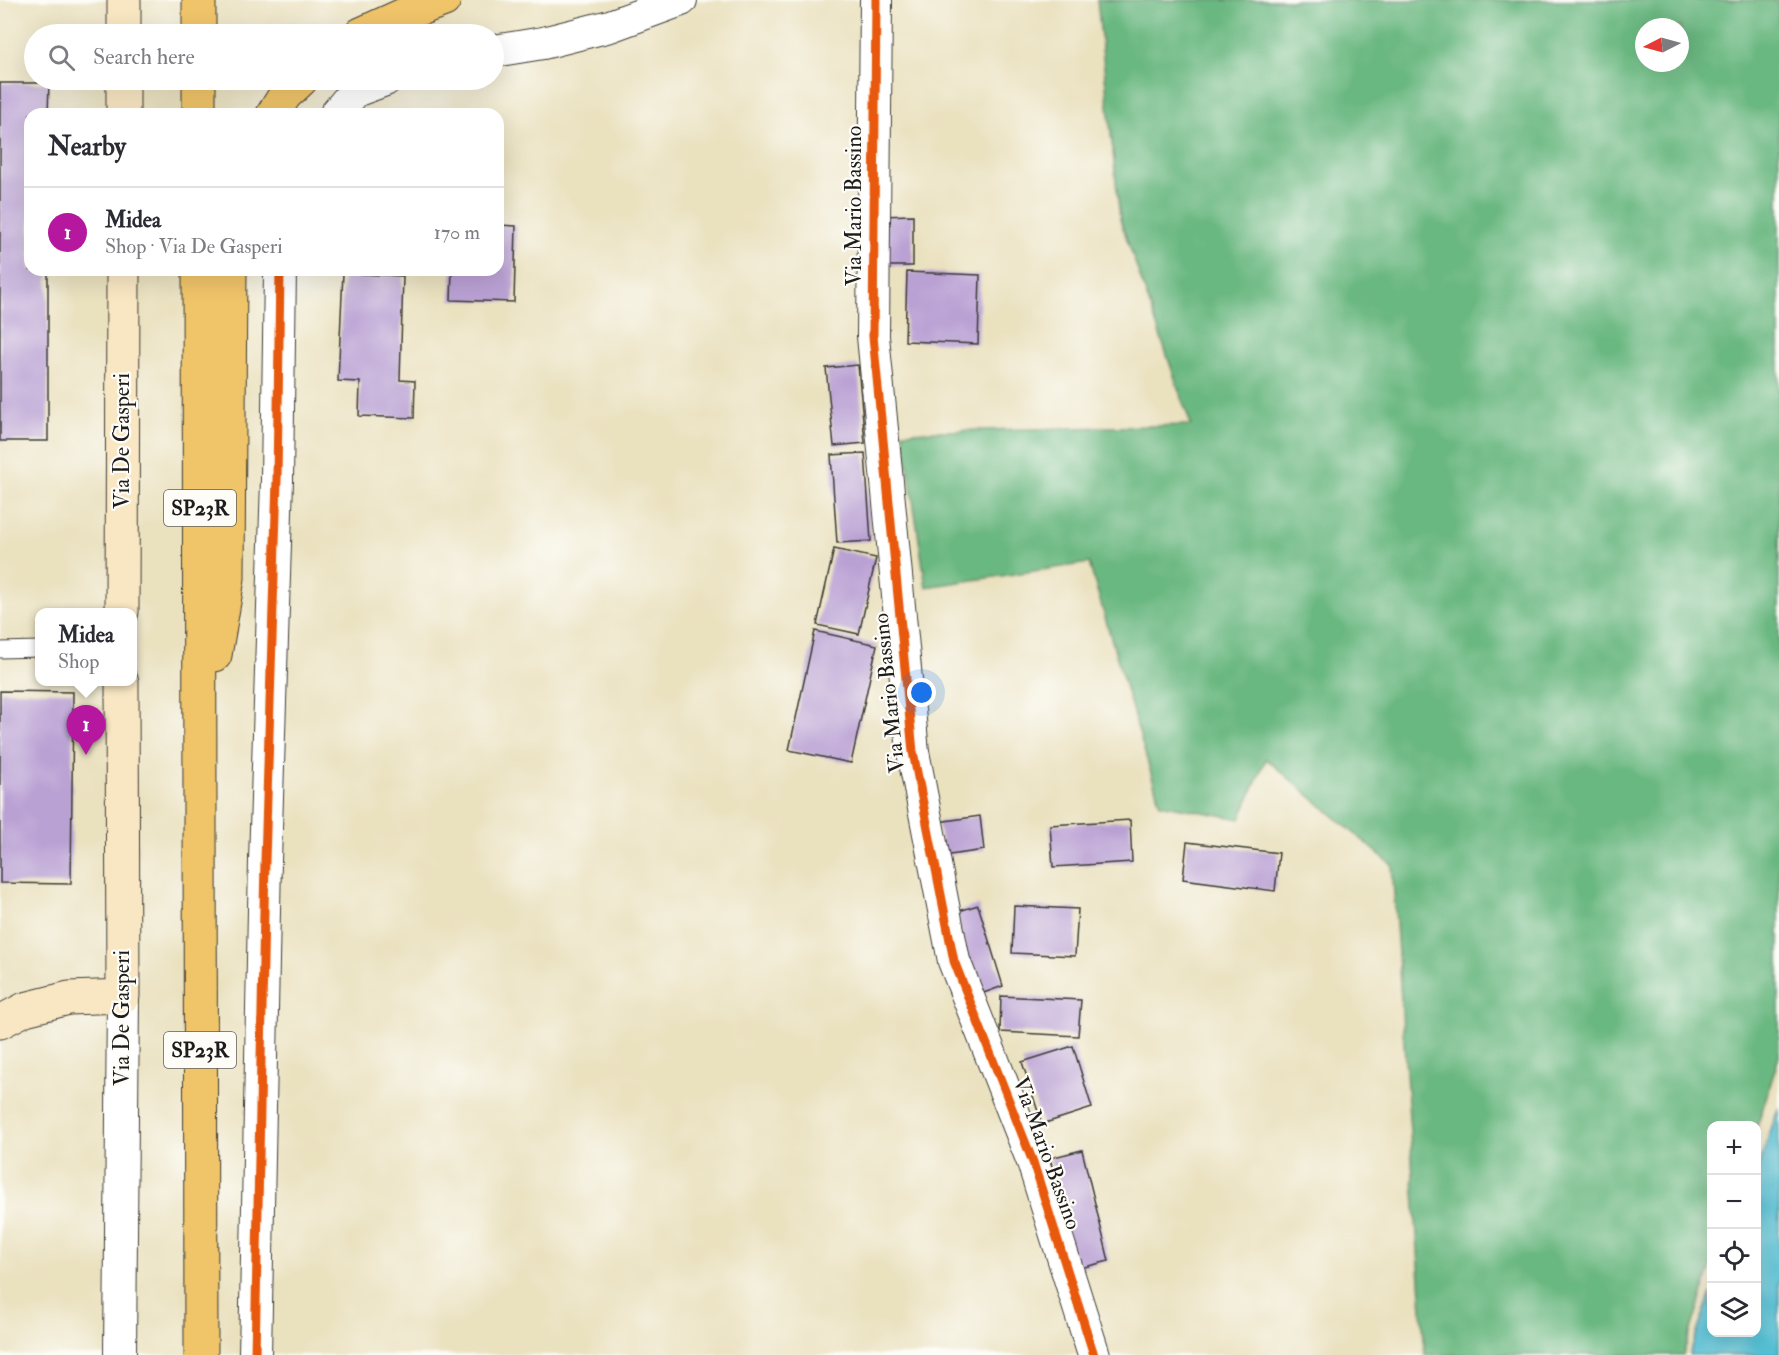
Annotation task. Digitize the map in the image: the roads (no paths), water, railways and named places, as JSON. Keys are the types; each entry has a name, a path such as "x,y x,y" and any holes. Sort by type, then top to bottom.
{"main road":[{"path":"198,0 199,24"},
{"path":"383,24 444,0"},
{"path":"199,90 199,108"},
{"path":"277,108 290,90"},
{"name":"SP23R","path":"199,276 201,1355"},
{"path":"200,746 228,578 230,276"}],"street":[{"path":"124,0 124,24"},
{"path":"504,49 543,43 610,26 681,0"},
{"name":"Via Mario Bassino","path":"876,0 873,336 913,752 954,961 1033,1162 1094,1355"},
{"path":"123,90 123,108"},
{"path":"341,108 358,90"},
{"name":"Via De Gasperi","path":"122,608 123,276"},
{"path":"255,1355 280,276"},
{"name":"Via De Gasperi","path":"120,1355 123,996 122,686"},
{"path":"0,1022 25,1009 69,998 123,996"}],"lane":[{"path":"0,650 35,650"}],"water":[{"path":"1779,1107 1779,1355 1689,1355 1707,1304 1707,1337 1761,1337 1761,1158"}],"place":[{"name":"Midea","path":"86,755"}]}
